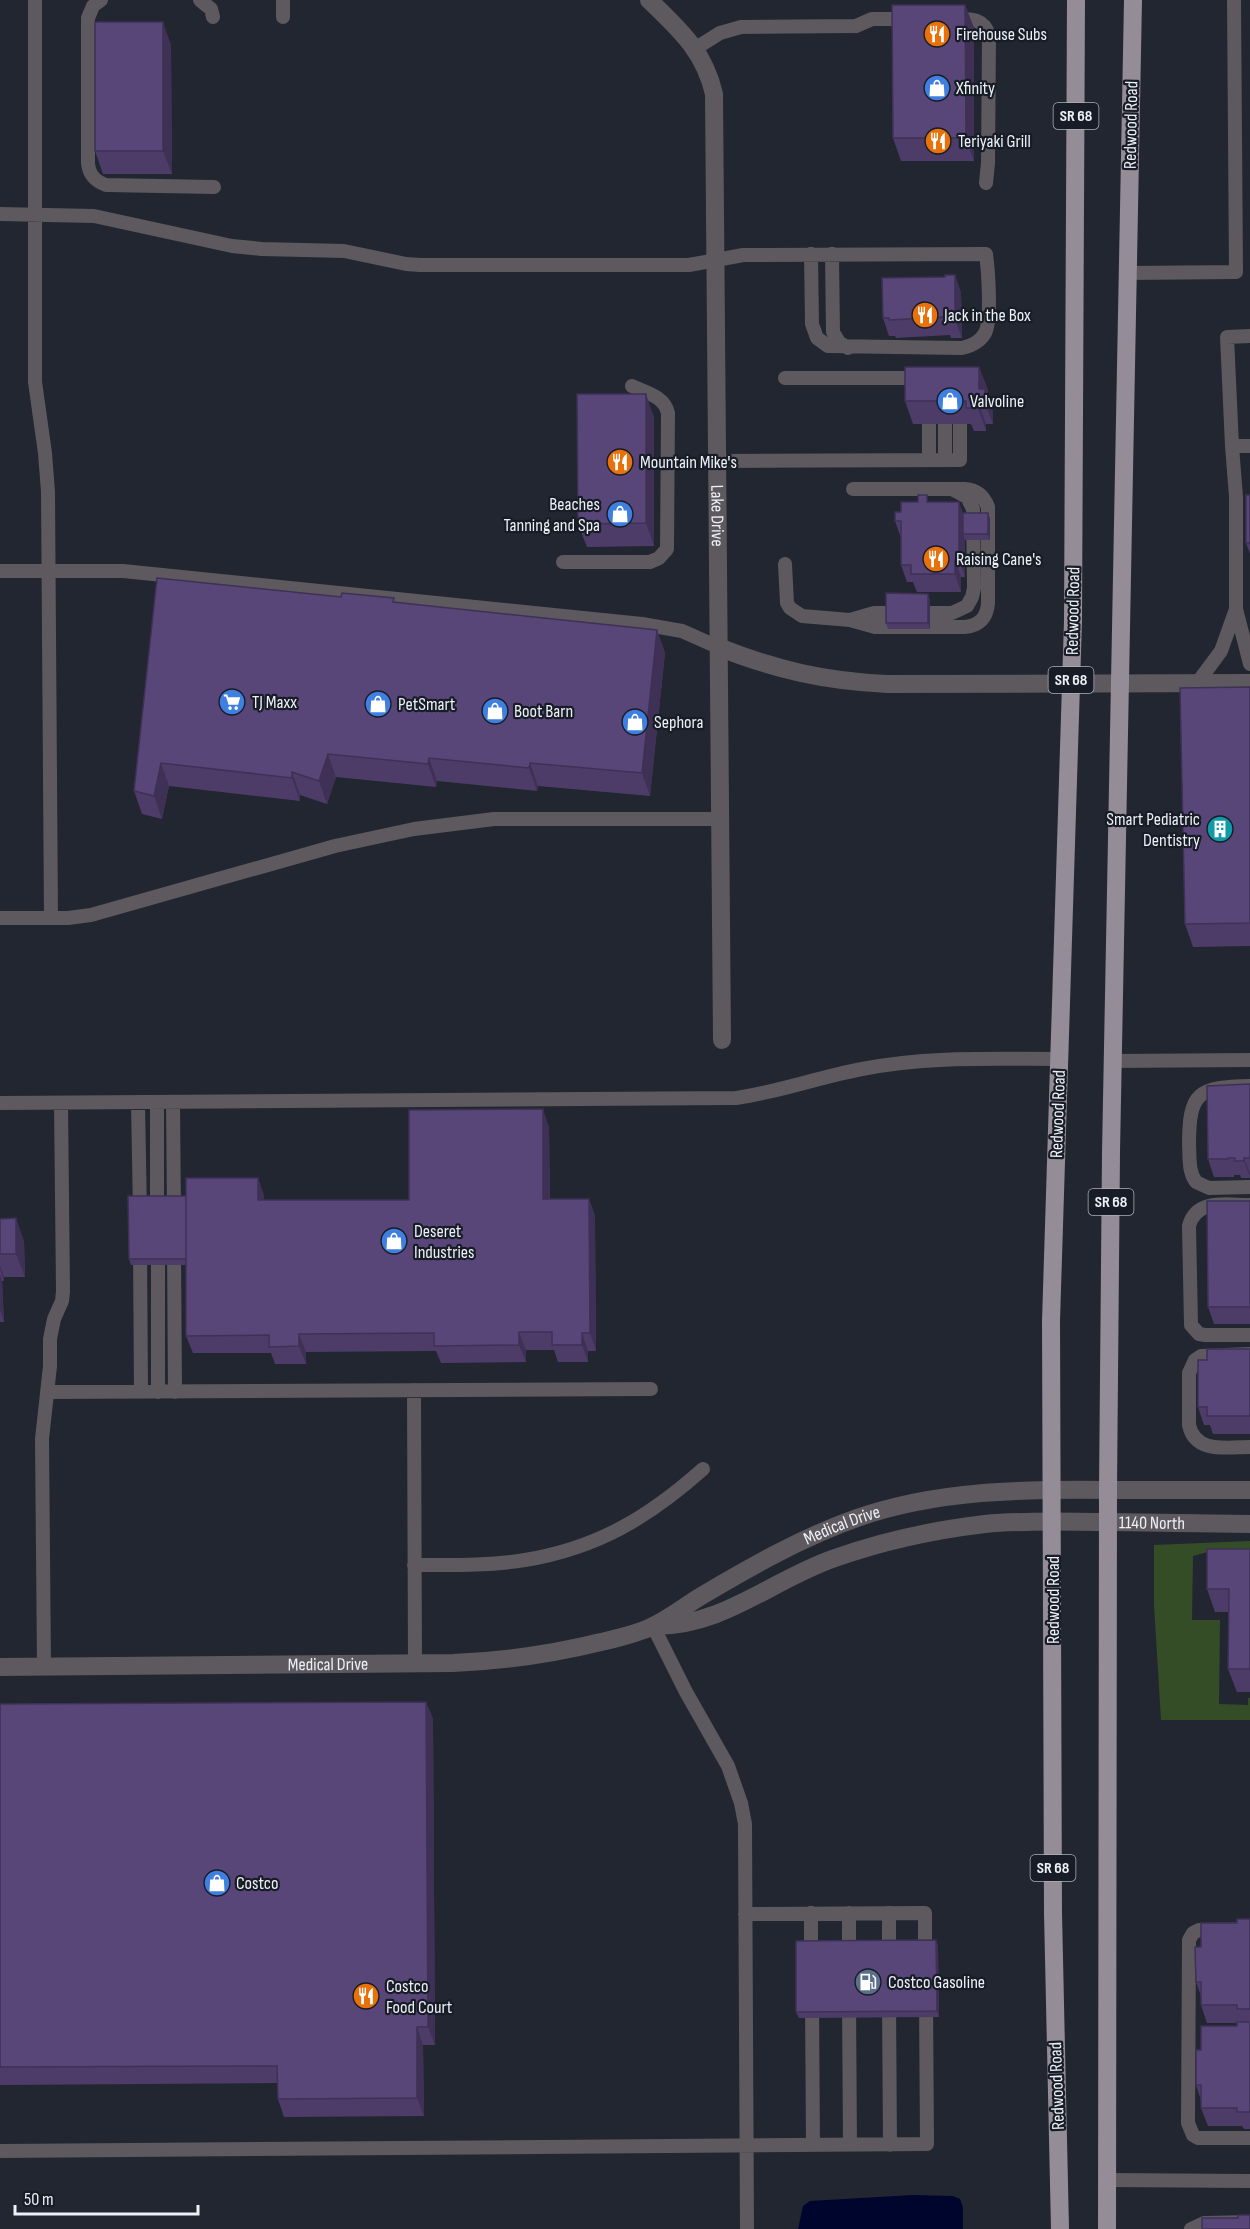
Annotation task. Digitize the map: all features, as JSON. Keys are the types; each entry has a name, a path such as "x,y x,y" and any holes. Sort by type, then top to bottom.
{"main road":[{"name":"Redwood Road","path":"1060,2229 1053,1913 1051,1321 1071,682 1076,0"},
{"name":"Redwood Road","path":"1107,2229 1108,1490 1113,1061 1133,0"}],"street":[{"name":"Lake Drive","path":"649,0 696,48 710,77 714,94 722,1040"},
{"path":"718,647 783,670 817,678 852,682 887,684 1250,683"},
{"name":"1140 North","path":"1053,1490 1250,1490"},
{"name":"Medical Drive","path":"653,1626 754,1566 813,1536 857,1518 912,1503 957,1496 1053,1490"},
{"name":"1140 North","path":"1053,1522 1250,1524"},
{"name":"Medical Drive","path":"0,1667 415,1664 528,1657 570,1650 653,1626 687,1624 707,1619 800,1571 871,1546 948,1529 988,1524 1053,1522"}],"lane":[{"path":"35,0 35,382 47,472 51,918"},
{"path":"101,0 93,6 88,18 88,163 91,174 106,185 214,187"},
{"path":"200,0 211,9 213,17"},
{"path":"283,0 283,17"},
{"path":"1128,273 1236,272 1234,0"},
{"path":"696,48 720,33 741,27 856,26 872,19 977,20 987,29 989,36 986,183"},
{"path":"0,214 94,216 232,246 344,251 406,264 689,265 743,255 811,254 986,254 988,324 985,332 975,343 962,348 828,346 813,331 811,254"},
{"path":"832,254 833,332 839,342 848,348"},
{"path":"1198,682 1221,651 1236,609 1243,497 1232,446 1227,337 1250,336"},
{"path":"785,378 931,382"},
{"path":"562,562 650,562 660,558 669,544 668,413 658,398 632,386"},
{"path":"929,424 929,460"},
{"path":"945,424 945,460"},
{"path":"717,461 960,460 960,424"},
{"path":"1232,446 1250,447"},
{"path":"785,564 786,597 790,608 795,613 808,617 850,620 874,627 964,627 976,625 985,616 988,603 988,507 976,491 853,489"},
{"path":"850,620 874,614 952,614 967,606 974,588 973,509 968,497 952,489"},
{"path":"0,570 92,570 156,574 642,624 682,632 718,647"},
{"path":"1236,609 1250,608"},
{"path":"1236,609 1250,664"},
{"path":"0,918 91,915 335,846 384,834 454,823 494,819 720,819"},
{"path":"0,1103 736,1098 765,1094 844,1073 892,1064 953,1059 1059,1059"},
{"path":"1113,1061 1250,1060"},
{"path":"1250,1086 1222,1087 1202,1093 1191,1110 1189,1120 1190,1169 1196,1182 1209,1188 1250,1187"},
{"path":"138,1102 141,1392"},
{"path":"157,1102 158,1392"},
{"path":"173,1102 175,1392"},
{"path":"44,1666 42,1439 48,1392 51,1330 62,1301 63,1291 61,1103"},
{"path":"1250,1205 1203,1207 1196,1211 1189,1226 1191,1325 1199,1334 1250,1335"},
{"path":"1250,1354 1201,1356 1195,1360 1189,1373 1189,1425 1196,1441 1211,1447 1250,1446"},
{"path":"48,1392 651,1389"},
{"path":"414,1390 415,1664"},
{"path":"414,1565 475,1565 525,1560 580,1546 628,1526 704,1470"},
{"path":"653,1626 686,1692 720,1749 735,1783 745,1824 747,2229"},
{"path":"0,2151 927,2145 925,1912 745,1914"},
{"path":"811,1913 813,2145"},
{"path":"849,1913 850,2145"},
{"path":"889,1913 890,2145"},
{"path":"1250,1929 1206,1928 1193,1933 1189,1940 1188,2076 1188,2123 1193,2135 1204,2138 1250,2138"},
{"path":"1107,2180 1250,2181"},
{"path":"1191,2229 1204,2223 1250,2222"}],"green space":[{"path":"1250,1541 1250,1556 1215,1550 1193,1556 1192,1620 1220,1620 1219,1704 1248,1705 1248,1698 1250,1698 1250,1720 1161,1720 1154,1605 1154,1545"}],"water":[{"path":"913,2195 953,2196 960,2199 963,2207 963,2229 798,2229 803,2206 810,2201"}],"building":[{"path":"892,5 965,5 966,138 893,138"},
{"path":"95,22 163,22 163,151 95,151"},
{"path":"945,275 955,275 955,320 944,320 944,317 889,320 889,318 883,318 882,278 945,277"},
{"path":"905,367 979,367 979,389 985,389 985,401 978,401 978,408 966,408 966,401 905,401"},
{"path":"577,394 646,394 646,523 578,524"},
{"name":"Raising Cane's","path":"918,495 927,495 927,502 959,502 959,560 955,560 955,574 911,574 911,565 901,565 901,521 895,521 895,512 901,512 901,502 918,502"},
{"path":"1246,495 1250,495 1250,543 1246,543"},
{"path":"963,513 988,513 988,534 963,534"},
{"path":"157,578 341,597 342,593 394,598 393,602 657,630 642,773 530,763 529,768 429,758 428,764 328,754 319,781 292,772 292,778 161,763 154,796 134,791"},
{"path":"886,593 928,594 928,623 886,623"},
{"name":"Smart Pediatric Dentistry","path":"1250,687 1250,923 1185,924 1180,688"},
{"path":"1250,1084 1250,1158 1244,1158 1244,1161 1235,1161 1235,1158 1208,1159 1207,1086"},
{"name":"Deseret Industries","path":"543,1109 543,1199 589,1199 590,1333 582,1333 582,1345 552,1345 552,1332 519,1332 519,1345 434,1346 434,1333 299,1334 299,1346 269,1347 269,1335 186,1336 186,1178 258,1178 258,1200 409,1200 409,1110"},
{"path":"128,1196 186,1196 186,1259 129,1259"},
{"path":"1207,1201 1250,1201 1250,1307 1208,1307"},
{"path":"16,1218 16,1254 0,1254 0,1219"},
{"path":"1207,1349 1250,1349 1250,1416 1207,1416 1207,1407 1198,1407 1198,1360 1207,1360"},
{"path":"1207,1549 1250,1549 1250,1669 1228,1669 1229,1589 1207,1589"},
{"name":"Costco","path":"426,1702 428,2027 417,2027 417,2098 278,2099 277,2066 0,2067 0,1704"},
{"path":"1237,1919 1250,1919 1250,2009 1237,2009 1237,2005 1201,2005 1201,1982 1196,1982 1195,1947 1201,1947 1201,1923 1237,1923"},
{"name":"Costco Gasoline","path":"936,1940 937,2011 796,2012 796,1941"},
{"path":"1237,2022 1250,2022 1250,2112 1237,2112 1237,2108 1201,2108 1201,2085 1196,2085 1196,2050 1201,2050 1201,2026 1237,2026"},
{"path":"1238,2215 1250,2215 1250,2229 1202,2229 1202,2218 1238,2218"}],"place":[{"name":"Firehouse Subs","path":"937,34"},
{"name":"Xfinity","path":"937,88"},
{"name":"Teriyaki Grill","path":"938,141"},
{"name":"Jack in the Box","path":"925,315"},
{"name":"Valvoline","path":"950,401"},
{"name":"Mountain Mike's","path":"620,462"},
{"name":"Beaches Tanning and Spa","path":"620,514"},
{"name":"Raising Cane's","path":"936,559"},
{"name":"TJ Maxx","path":"232,702"},
{"name":"PetSmart","path":"378,704"},
{"name":"Boot Barn","path":"495,711"},
{"name":"Sephora","path":"635,722"},
{"name":"Smart Pediatric Dentistry","path":"1220,829"},
{"name":"Deseret Industries","path":"394,1241"},
{"name":"Costco","path":"217,1883"},
{"name":"Costco Gasoline","path":"868,1982"},
{"name":"Costco Food Court","path":"366,1996"}]}
